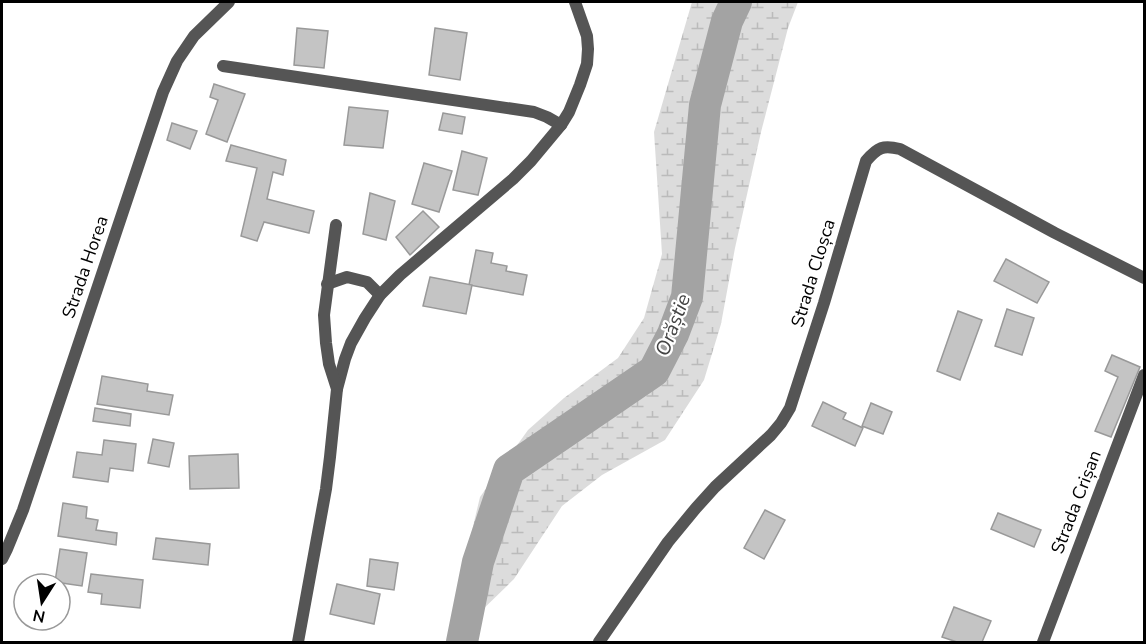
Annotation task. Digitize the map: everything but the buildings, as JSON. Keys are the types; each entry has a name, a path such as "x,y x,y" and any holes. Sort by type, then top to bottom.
{"street":[{"name":"Strada Horea","path":"2,559 23,510 163,92 177,61 194,36 229,2"},
{"path":"298,642 327,489 337,389 351,343 380,294 513,179 561,125 569,112 587,64 586,36 575,2"},
{"path":"223,66 534,112 561,125"},
{"name":"Strada Cloșca","path":"599,642 696,508 771,435 790,408 866,161 875,151 887,146 900,149 1055,233 1144,278"},
{"path":"336,225 324,315 329,364 337,389"},
{"path":"327,285 347,277 367,282 380,294"},
{"name":"Strada Crișan","path":"1043,642 1144,375"}],"green space":[{"path":"692,2 798,2 788,28 761,132 721,324 704,380 665,440 602,475 562,506 514,579 476,616 455,602 480,497 528,430 564,398 618,358 644,318 662,254 654,132"}],"waterway":[{"name":"Orăștie","path":"462,642 478,562 509,470 654,371 673,334 687,297 705,105 727,21 736,2"}]}
